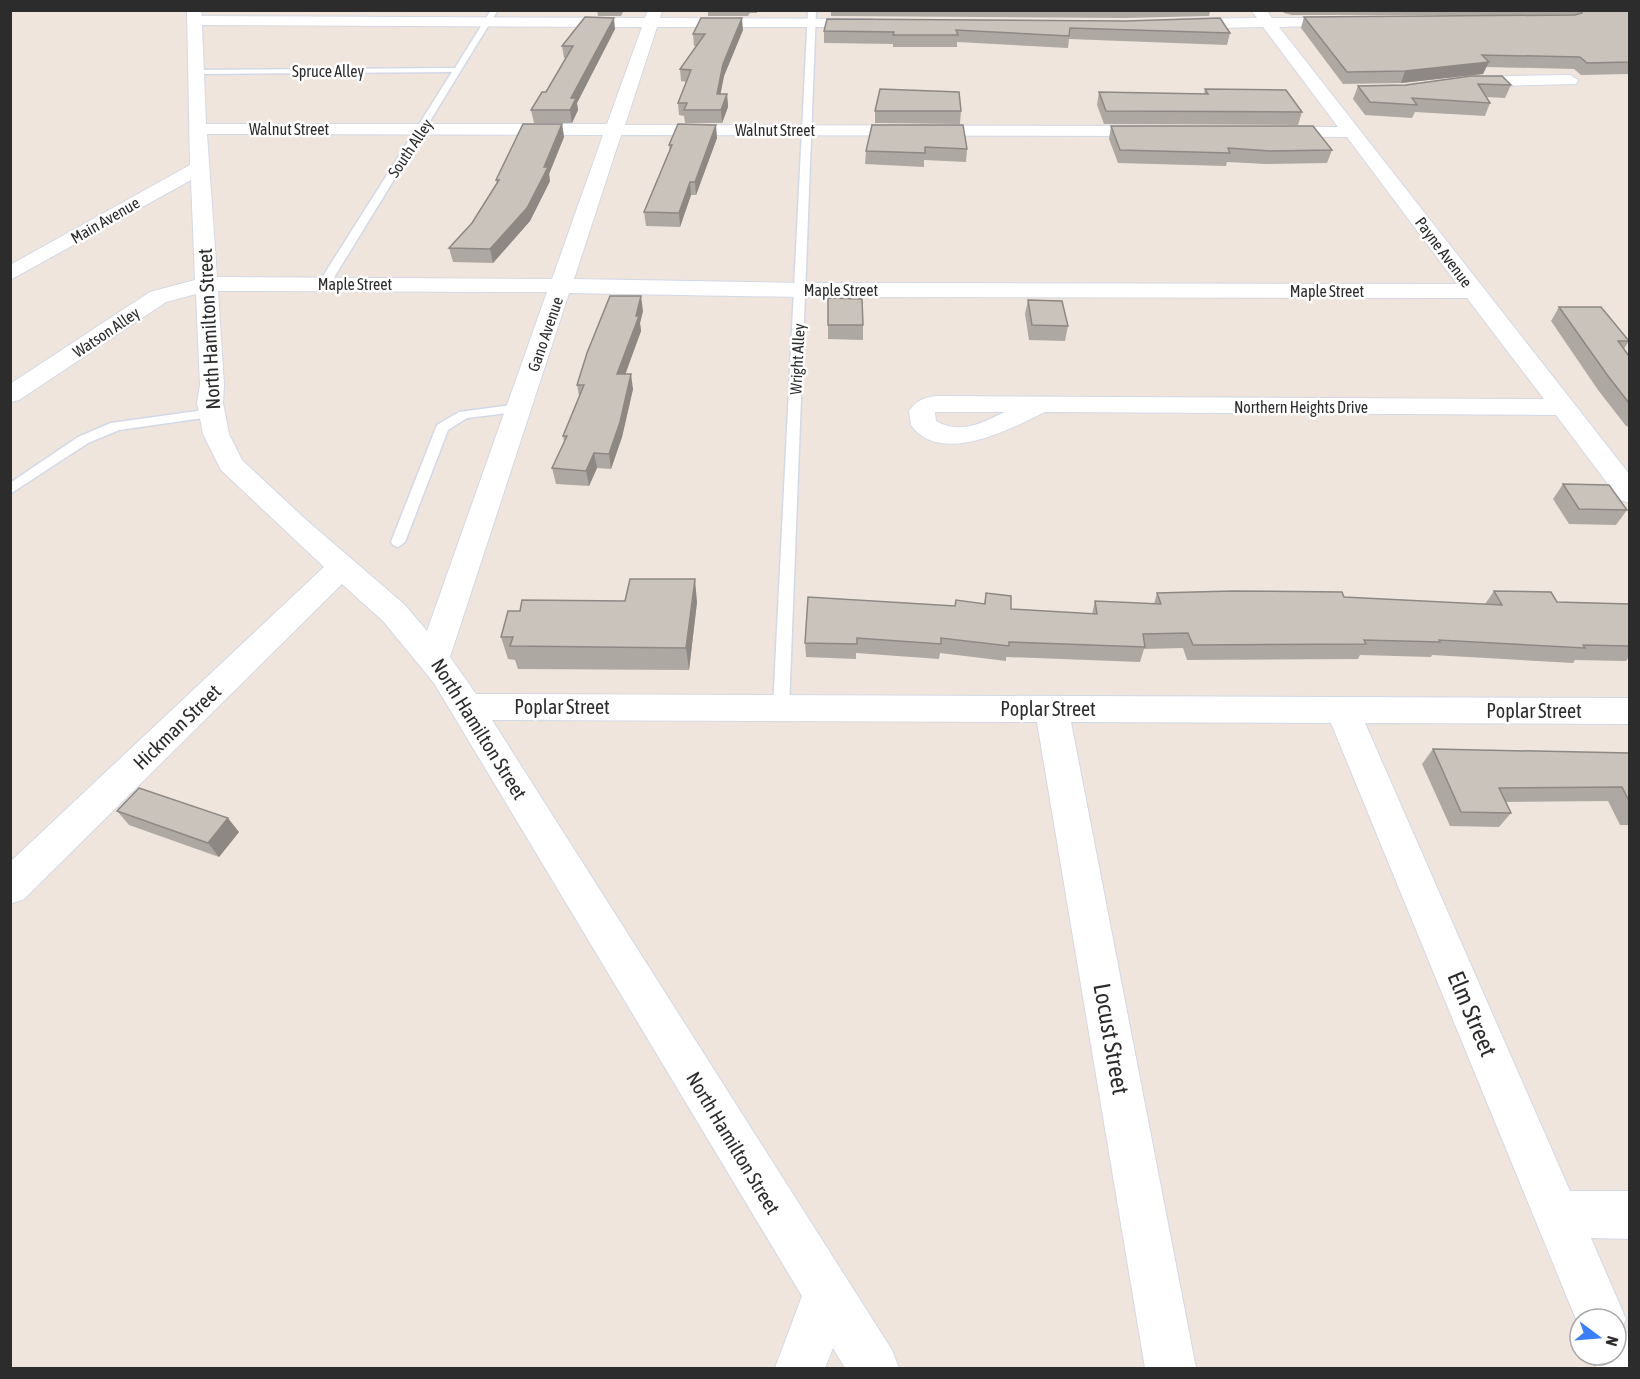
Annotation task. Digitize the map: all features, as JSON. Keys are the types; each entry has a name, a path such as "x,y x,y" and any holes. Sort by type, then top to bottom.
{"street":[{"path":"205,15 812,17 887,24"},
{"name":"North Hamilton Street","path":"205,15 197,72 197,129 207,284 212,413 216,434 231,464 294,525 394,613 434,656 827,1296 874,1368"},
{"name":"Gano Avenue","path":"434,656 653,16"},
{"path":"1160,24 1262,16 1365,21"},
{"name":"Payne Avenue","path":"1262,16 1629,494"},
{"path":"1442,85 1466,81 1570,80"},
{"path":"1322,92 1345,91"},
{"name":"Walnut Street","path":"197,129 1175,131"},
{"path":"1258,132 1353,132"},
{"name":"Main Avenue","path":"10,274 200,167"},
{"name":"Maple Street","path":"207,284 800,290 1474,291"},
{"name":"Watson Alley","path":"10,395 158,297 207,284"},
{"name":"Northern Heights Drive","path":"1038,406 1563,407"},
{"name":"Hickman Street","path":"10,887 343,566"},
{"name":"Poplar Street","path":"467,707 1629,711"},
{"name":"Locust Street","path":"1052,709 1171,1368"},
{"name":"Elm Street","path":"1343,710 1596,1307"},
{"path":"1557,1214 1629,1215"},
{"path":"800,1368 827,1296"}],"lane":[{"name":"South Alley","path":"324,284 423,129 492,15"},
{"name":"Wright Alley","path":"781,708 812,17"},
{"name":"Spruce Alley","path":"197,72 459,70"},
{"path":"398,542 442,428 464,415 519,408"},
{"path":"10,490 83,440 116,426 212,413"}],"building":[{"path":"1583,10 1629,10 1629,62 1587,63 1580,57 1482,55 1489,62 1405,71 1347,72 1304,17 1575,15 1582,13"},
{"path":"585,17 614,18 571,98 576,98 570,110 531,110 542,92 546,92 573,46 562,46"},
{"path":"701,18 742,18 723,64 717,94 727,94 721,110 684,110 687,103 678,103 691,70 680,69 705,34 693,34"},
{"path":"1220,18 1230,33 1070,28 1069,36 956,30 958,35 893,35 894,32 824,31 827,19 1126,21"},
{"path":"1471,76 1502,76 1511,85 1478,84 1490,103 1412,98 1417,105 1370,102 1358,86 1406,85"},
{"path":"880,89 959,92 961,111 875,111"},
{"path":"1205,89 1286,90 1302,112 1106,111 1099,92 1208,94"},
{"path":"523,124 562,124 544,167 548,167 527,208 490,249 449,248 472,223 499,180 496,180"},
{"path":"678,124 716,125 695,182 690,182 679,213 644,212 672,145 669,145"},
{"path":"872,125 963,125 967,149 925,147 925,153 866,151"},
{"path":"1111,126 1313,126 1332,150 1270,151 1228,148 1230,153 1120,150"},
{"path":"610,296 641,296 636,316 639,316 617,374 631,374 620,422 609,454 594,453 586,471 552,468 567,436 563,436 584,385 577,385"},
{"path":"828,298 862,299 863,325 828,325"},
{"path":"1028,300 1062,301 1068,326 1032,325"},
{"path":"1559,307 1601,307 1629,341 1618,341 1629,356 1629,403 1608,376"},
{"path":"1563,484 1609,485 1627,510 1579,509"},
{"path":"630,579 695,579 686,648 510,646 513,637 501,637 508,611 520,611 522,600 625,601"},
{"path":"1494,591 1551,592 1557,602 1629,604 1629,646 1583,645 1585,648 1439,640 1440,642 1364,640 1366,644 1193,645 1188,633 1143,634 1145,647 1009,642 1009,646 941,638 941,644 857,638 857,644 805,643 808,597 955,606 956,600 985,604 986,593 1011,596 1011,609 1097,614 1095,601 1161,604 1157,593 1342,592 1344,597 1502,605"},
{"path":"1433,749 1629,753 1629,801 1622,787 1499,788 1511,813 1461,812"},
{"path":"139,788 228,818 208,843 117,811"}]}
